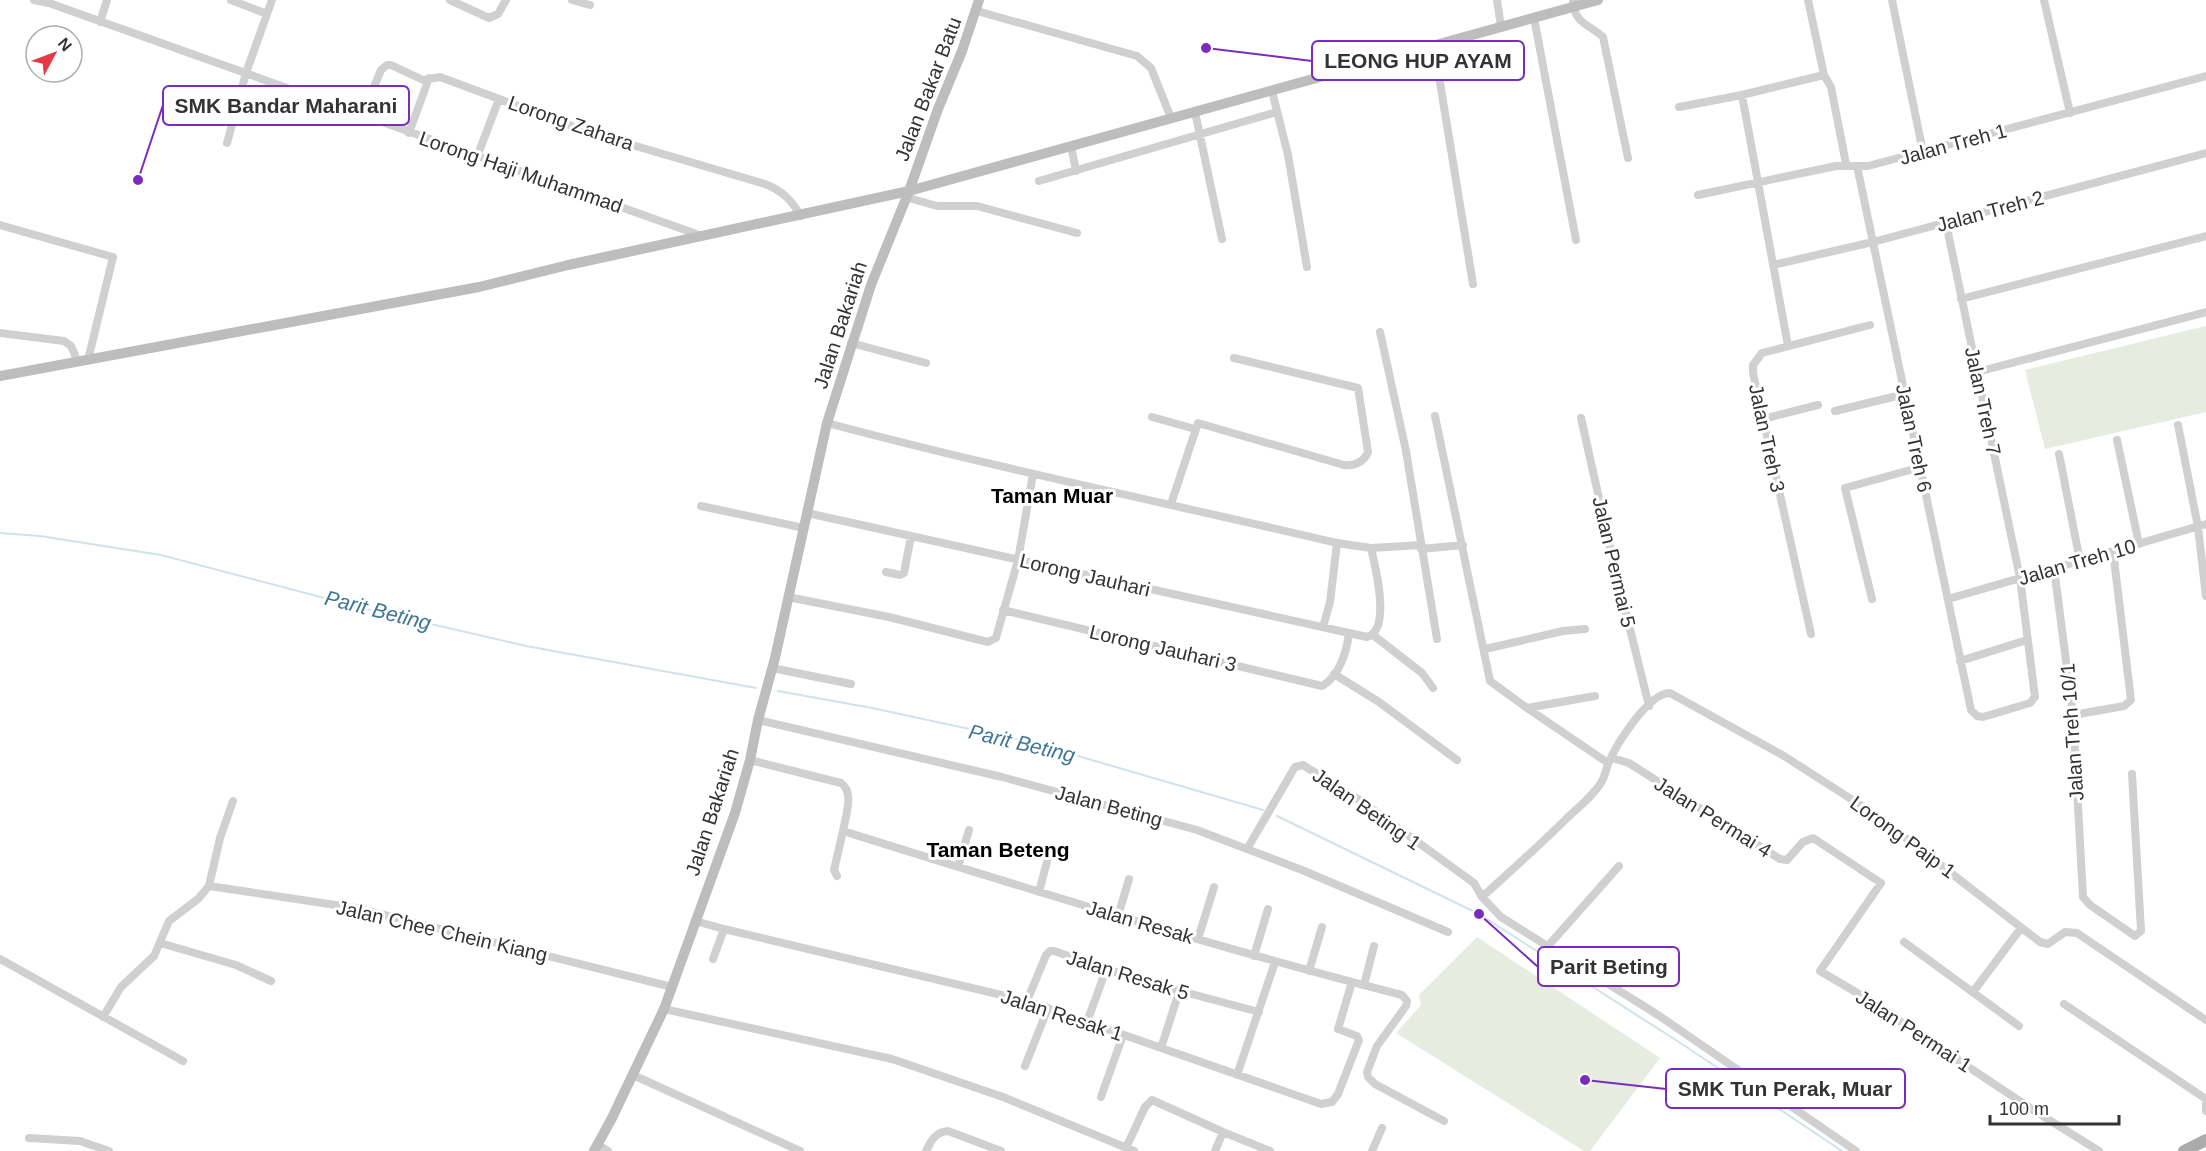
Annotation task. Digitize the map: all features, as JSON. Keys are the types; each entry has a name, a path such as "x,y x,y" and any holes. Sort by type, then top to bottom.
{"main road":[{"path":"2184,1151 2206,1140"}],"street":[{"name":"Lorong Haji Muhammad","path":"34,0 246,73 703,237"},
{"path":"100,22 106,0"},
{"path":"231,0 267,14"},
{"path":"227,143 246,73 272,0"},
{"path":"450,0 489,18 498,14 506,0"},
{"path":"572,0 590,5"},
{"path":"1497,0 1501,27"},
{"path":"0,376 479,287 568,265 907,194 1071,146 1534,18 1573,3 1598,0"},
{"path":"1808,0 1824,75 1831,87 1846,165"},
{"path":"1892,0 1923,152"},
{"path":"2044,0 2070,113"},
{"path":"1573,3 1582,23 1603,37 1628,158"},
{"path":"978,6 1137,57 1151,68 1171,118"},
{"name":"Jalan Bakar Batu","path":"907,194 978,6"},
{"path":"1534,18 1576,240"},
{"path":"1434,46 1473,284"},
{"name":"Lorong Zahara","path":"362,116 381,70 387,65 419,79 440,77 588,132 779,189 791,200 801,216"},
{"path":"1679,106 1742,95 1824,75"},
{"name":"Jalan Treh 1","path":"1698,195 1846,165 1868,166 2206,76"},
{"path":"409,133 429,78"},
{"path":"1272,91 1288,155 1307,267"},
{"path":"1742,95 1788,346"},
{"path":"477,157 498,99"},
{"path":"1195,112 1222,239"},
{"path":"1039,181 1277,112"},
{"path":"1071,146 1076,171"},
{"name":"Jalan Treh 2","path":"1773,265 1946,224 2206,153"},
{"name":"Jalan Treh 6","path":"1857,166 1971,710"},
{"path":"907,194 937,206 977,206 1077,233"},
{"name":"Jalan Bakariah","path":"596,1148 664,1009 735,813 772,669 827,423 851,343 907,194"},
{"name":"Jalan Treh 7","path":"1946,224 2020,578 2035,698 2030,703 1983,717 1977,716 1971,710"},
{"path":"0,225 113,257 83,361"},
{"path":"1961,298 2206,236"},
{"path":"1977,372 2206,312"},
{"name":"Jalan Treh 3","path":"1811,634 1753,365 1762,354 1870,325"},
{"path":"1380,332 1406,451 1437,639"},
{"path":"0,333 64,341 83,361"},
{"path":"851,343 926,363"},
{"path":"1152,417 1351,466 1362,461 1368,452 1358,388 1234,358"},
{"path":"1834,411 1905,394"},
{"path":"1763,419 1818,405"},
{"path":"1436,416 1490,681 1527,708 1610,760"},
{"name":"Jalan Permai 5","path":"1581,418 1649,706"},
{"path":"827,423 924,449 1337,543 1371,548 1463,545"},
{"path":"2178,425 2202,525 2206,596"},
{"path":"1171,504 1196,426"},
{"path":"2117,440 2139,544"},
{"path":"2059,454 2080,561"},
{"path":"1872,599 1845,488 1921,467"},
{"path":"788,597 889,617 988,642 996,638 1018,560 1033,474"},
{"path":"701,506 804,528"},
{"name":"Lorong Jauhari","path":"807,513 1362,636 1373,634"},
{"name":"Jalan Treh 10","path":"1948,599 2202,525"},
{"path":"886,572 900,575 904,573 911,536"},
{"path":"1323,627 1330,602 1337,543"},
{"path":"1371,548 1381,600 1377,628 1373,634 1422,673 1433,688"},
{"path":"2073,715 2124,706 2131,700 2113,551"},
{"name":"Jalan Treh 10/1","path":"2054,568 2073,715 2083,897 2090,905 2135,936 2140,934 2132,774"},
{"name":"Lorong Jauhari 3","path":"1004,610 1322,686 1334,674"},
{"path":"1485,649 1563,631 1585,629"},
{"path":"1349,633 1346,650 1334,674 1378,702 1457,760"},
{"path":"1960,661 2027,640"},
{"path":"772,669 851,684"},
{"name":"Lorong Paip 1","path":"1482,897 1591,795 1604,778 1610,760 1633,723 1663,693 1670,693 1784,756 1876,815 2021,928 2045,944 2052,942 2065,932 2077,933 2206,1020"},
{"path":"1527,708 1595,696"},
{"name":"Jalan Beting","path":"758,720 893,750 1197,830 1302,870 1448,932"},
{"path":"750,760 846,786 848,795 843,831 834,870 837,876"},
{"name":"Jalan Permai 4","path":"1610,760 1629,764 1780,859 1787,861 1803,842 1813,838 1881,883 1820,971"},
{"name":"Jalan Beting 1","path":"1246,849 1295,767 1301,765 1361,801 1474,883 1482,897"},
{"path":"103,1017 121,987 150,962 173,916 198,899 209,886 220,838 233,801"},
{"path":"958,867 969,830"},
{"name":"Jalan Resak","path":"843,831 1254,956 1402,995 1407,1001 1404,1010 1377,1046 1367,1072 1368,1077 1376,1084 1444,1121"},
{"path":"1039,892 1049,854"},
{"path":"1548,946 1619,866"},
{"path":"1118,916 1129,879"},
{"name":"Jalan Chee Chein Kiang","path":"209,886 356,908 672,987"},
{"path":"1198,939 1214,887"},
{"path":"1482,897 1501,917 1658,1015 1856,1151"},
{"path":"1254,956 1268,909"},
{"name":"Jalan Resak 1","path":"695,921 724,930 1027,1000 1321,1104 1332,1102 1338,1094 1359,1040 1358,1036 1338,1029 1352,982"},
{"path":"1309,971 1322,927"},
{"path":"1973,992 2021,928"},
{"path":"713,959 724,930"},
{"path":"1904,942 2019,1026"},
{"path":"160,943 236,965 271,981"},
{"path":"1364,985 1374,946"},
{"name":"Jalan Resak 5","path":"1027,1000 1044,959 1050,951 1179,992 1258,1012"},
{"path":"0,959 183,1061"},
{"path":"1237,1075 1275,962"},
{"path":"1088,1022 1106,970"},
{"name":"Jalan Permai 1","path":"1820,971 1859,994 2033,1110 2099,1151"},
{"path":"1161,1048 1179,992"},
{"path":"2064,1004 2206,1099"},
{"path":"1025,1066 1048,1008"},
{"path":"664,1009 891,1059 1003,1097 1130,1149 1145,1107 1152,1100 1270,1151"},
{"path":"1101,1097 1123,1035"},
{"path":"633,1076 800,1151"},
{"path":"2206,1104 2206,1111"},
{"path":"1372,1151 1382,1128"},
{"path":"926,1151 941,1131 948,1131 1001,1151"},
{"path":"1215,1151 1223,1132"},
{"path":"29,1138 80,1141 109,1151"},
{"path":"596,1148 608,1151"}],"shaded area":[{"path":"2206,326 2206,412 2045,449 2025,370"},
{"path":"1477,937 1660,1058 1590,1151 1584,1151 1396,1033 1421,1005 1419,995"}],"waterway":[{"name":"Parit Beting","path":"0,533 40,536 161,555 370,610 526,646 756,688"},
{"name":"Parit Beting","path":"778,691 872,708 1030,742 1263,810"},
{"name":"Parit Beting","path":"1277,816 1479,914 1685,1046 1842,1151"}],"place":[{"name":"LEONG HUP AYAM","path":"1206,48"},
{"name":"SMK Bandar Maharani","path":"138,180"},
{"name":"Parit Beting","path":"1479,914"},
{"name":"SMK Tun Perak, Muar","path":"1585,1080"}],"district":[{"name":"Taman Muar","path":"1052,495"},
{"name":"Taman Beteng","path":"998,849"}]}
